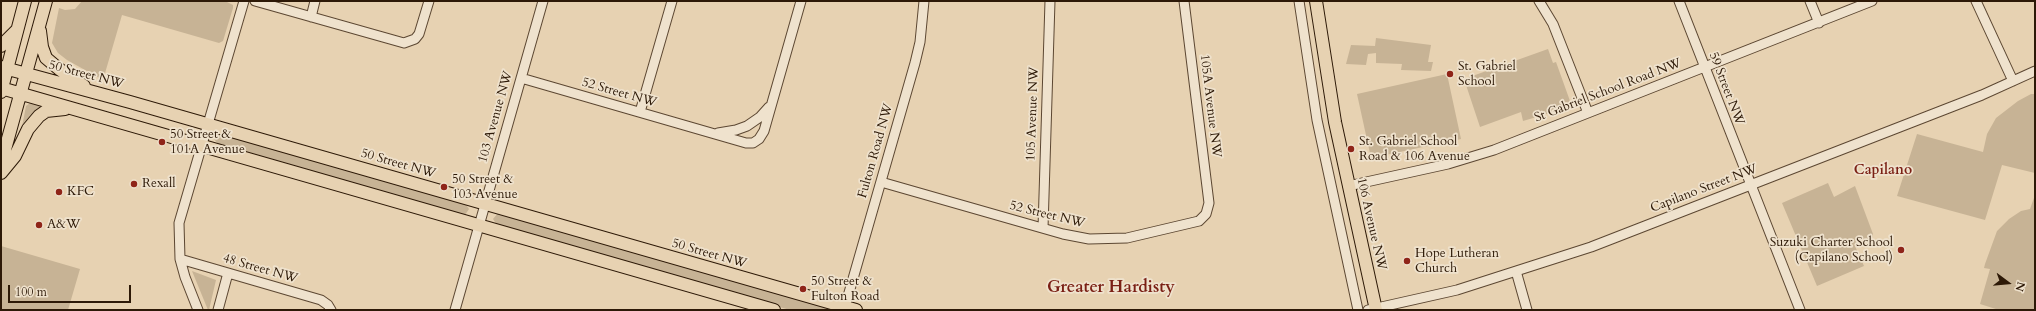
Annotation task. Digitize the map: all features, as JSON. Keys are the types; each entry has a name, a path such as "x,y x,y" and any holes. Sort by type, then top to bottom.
{"main road":[{"path":"25,1 18,29 4,72 1,89 80,110 774,310"},
{"path":"1,164 46,1"},
{"name":"106 Avenue NW","path":"1316,1 1332,107 1373,309"},
{"path":"39,22 42,47 46,58 59,69 94,92"},
{"path":"1,46 18,29"},
{"name":"50 Street NW","path":"4,72 26,73 94,92 848,309"},
{"path":"1,173 15,156 28,129 39,116 46,111 55,109 80,110"}],"street":[{"path":"198,310 185,277 180,259 178,245 179,224 244,1"},
{"path":"255,1 399,43 412,41 415,39 422,28 429,1"},
{"path":"311,17 316,1"},
{"name":"103 Avenue NW","path":"455,310 543,1"},
{"path":"640,112 672,1"},
{"path":"772,102 801,1"},
{"name":"Fulton Road NW","path":"848,309 881,182 918,52 924,1"},
{"name":"105 Avenue NW","path":"1043,228 1050,1"},
{"name":"105A Avenue NW","path":"1184,1 1209,203 1206,214"},
{"path":"1299,1 1317,120 1358,310"},
{"path":"1539,1 1553,24 1588,113"},
{"name":"59 Street NW","path":"1678,1 1800,310"},
{"path":"1810,1 1819,23"},
{"name":"St Gabriel School Road NW","path":"1348,186 1474,157 1705,68 1872,1"},
{"path":"1976,1 2013,81"},
{"name":"Capilano Street NW","path":"1373,309 1457,290 1603,243 2035,71"},
{"name":"52 Street NW","path":"521,78 746,143 756,142 764,131 772,102"},
{"name":"52 Street NW","path":"710,132 727,132 747,126 760,118 772,102"},
{"name":"52 Street NW","path":"881,182 1080,238 1118,239 1196,222 1206,214"},
{"name":"48 Street NW","path":"180,259 320,300 331,309"},
{"path":"1516,271 1526,310"},
{"path":"218,310 228,273"}],"shaded area":[{"path":"82,1 225,1 233,5 233,8 223,41 219,43 122,15 103,80 67,60 58,53 52,43 59,8 65,10 75,9"},
{"path":"1376,38 1431,45 1428,62 1433,62 1431,71 1401,70 1402,64 1376,63 1376,53 1368,54 1366,65 1346,64 1351,45 1375,46"},
{"path":"1548,49 1553,63 1556,62 1570,101 1567,108 1523,121 1521,112 1480,127 1464,79"},
{"path":"1447,74 1461,139 1371,158 1357,94"},
{"path":"2031,94 2035,94 2035,173 2002,165 1985,220 1897,196 1917,134 1983,152 1987,134 1996,118 2018,101"},
{"path":"30,103 40,107 21,132 26,106"},
{"path":"220,132 465,203 469,209 465,215 462,215 219,145 214,139"},
{"path":"1828,183 1834,197 1855,186 1873,234 1872,238 1854,244 1864,266 1817,286 1782,203"},
{"path":"2035,195 2035,310 1999,310 1980,304 1990,269 1984,268 1997,231 2009,219 2021,211 2030,209"},
{"path":"498,213 825,307 829,310 790,310 497,225 493,219"},
{"path":"1,246 80,269 68,310 1,310"},
{"path":"192,271 216,280 209,310 208,310"}],"place":[{"name":"St. Gabriel School","path":"1450,74"},
{"name":"50 Street & 101A Avenue","path":"162,142"},
{"name":"St. Gabriel School Road & 106 Avenue","path":"1351,149"},
{"name":"Rexall","path":"134,184"},
{"name":"50 Street & 103 Avenue","path":"444,187"},
{"name":"KFC","path":"59,192"},
{"name":"A&W","path":"39,225"},
{"name":"Suzuki Charter School (Capilano School)","path":"1901,250"},
{"name":"Hope Lutheran Church","path":"1407,261"},
{"name":"50 Street & Fulton Road","path":"803,289"}],"district":[{"name":"Capilano","path":"1883,171"},
{"name":"Greater Hardisty","path":"1111,288"}]}
